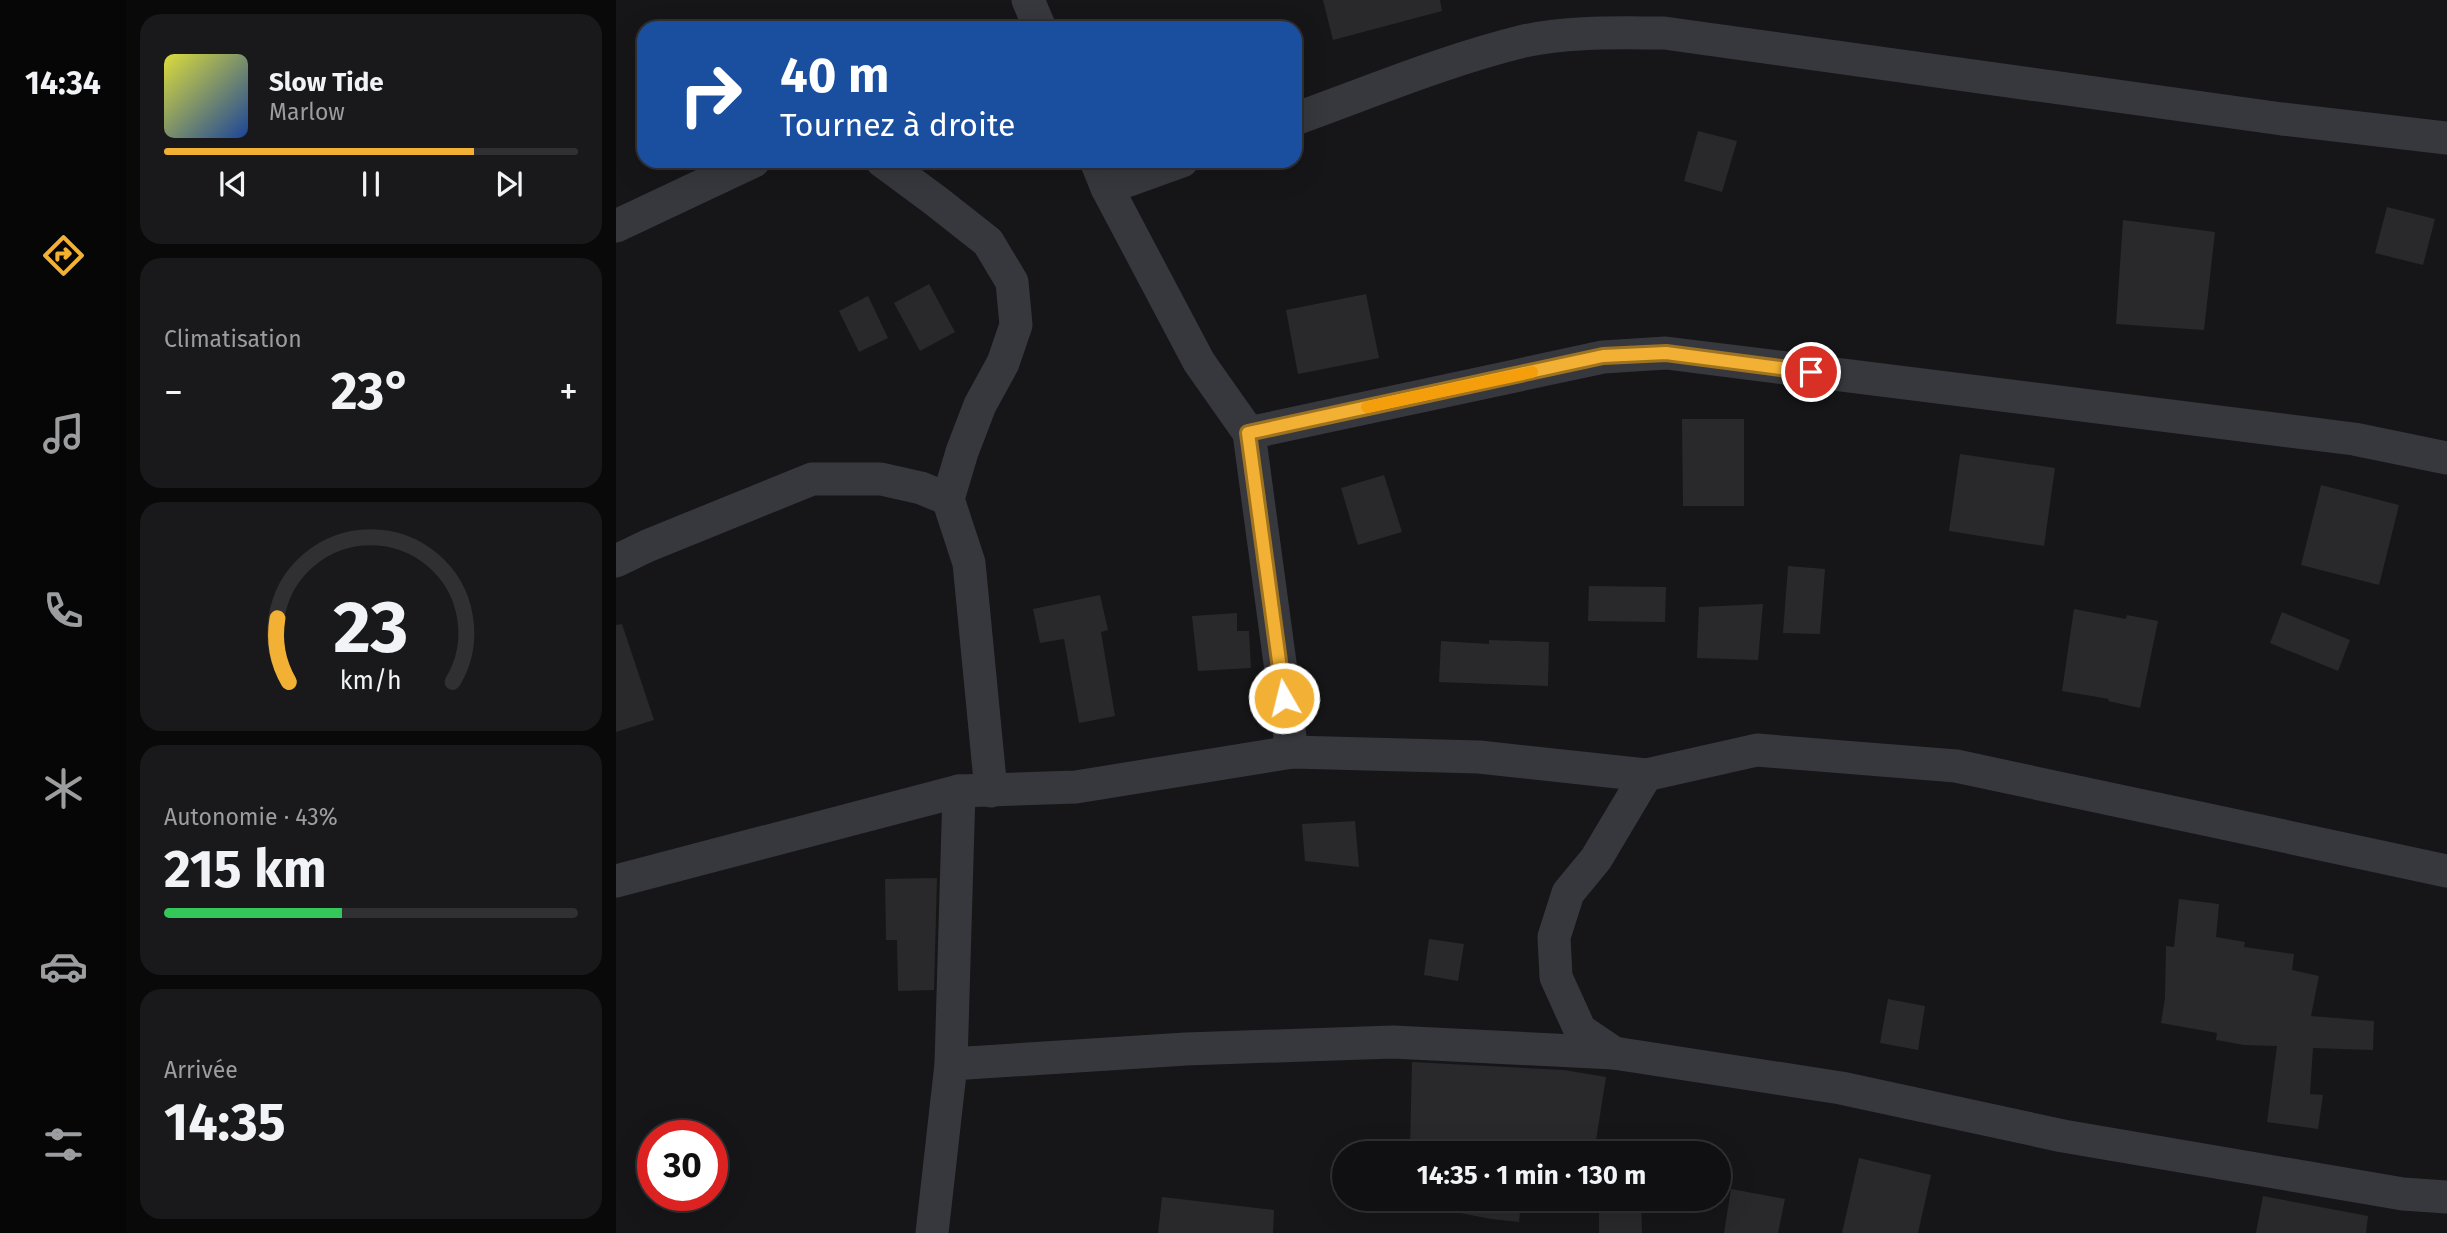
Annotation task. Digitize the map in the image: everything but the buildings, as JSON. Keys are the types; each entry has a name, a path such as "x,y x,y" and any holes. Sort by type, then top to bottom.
{"street":[{"path":"1028,0 1037,21"},
{"path":"1302,116 1454,61 1527,41 1594,34 1664,33 2282,119 2447,138"},
{"path":"616,226 739,168"},
{"path":"891,168 988,242 1012,282 1016,325 1003,363 980,405 948,499 969,563 975,791 951,1064 932,1233"},
{"path":"1142,168 1102,175 1199,362 1248,433 1292,752"},
{"path":"1248,433 1603,356 1666,353 2354,439 2447,458"},
{"path":"616,561 812,479 881,479 921,488 948,499"},
{"path":"616,881 975,791 1076,788 1292,752 1479,758 1646,775 1757,750 1956,766 2447,871"},
{"path":"1614,1053 1580,1030 1556,977 1554,937 1568,893 1596,859 1646,775"},
{"path":"951,1064 1186,1049 1393,1042 1614,1053 1841,1088 2063,1136 2403,1194 2447,1196"}],"slow traffic":[{"path":"1367,407 1532,372"}],"route":[{"path":"1284,698 1248,433 1603,356 1666,353 1811,372"}]}
